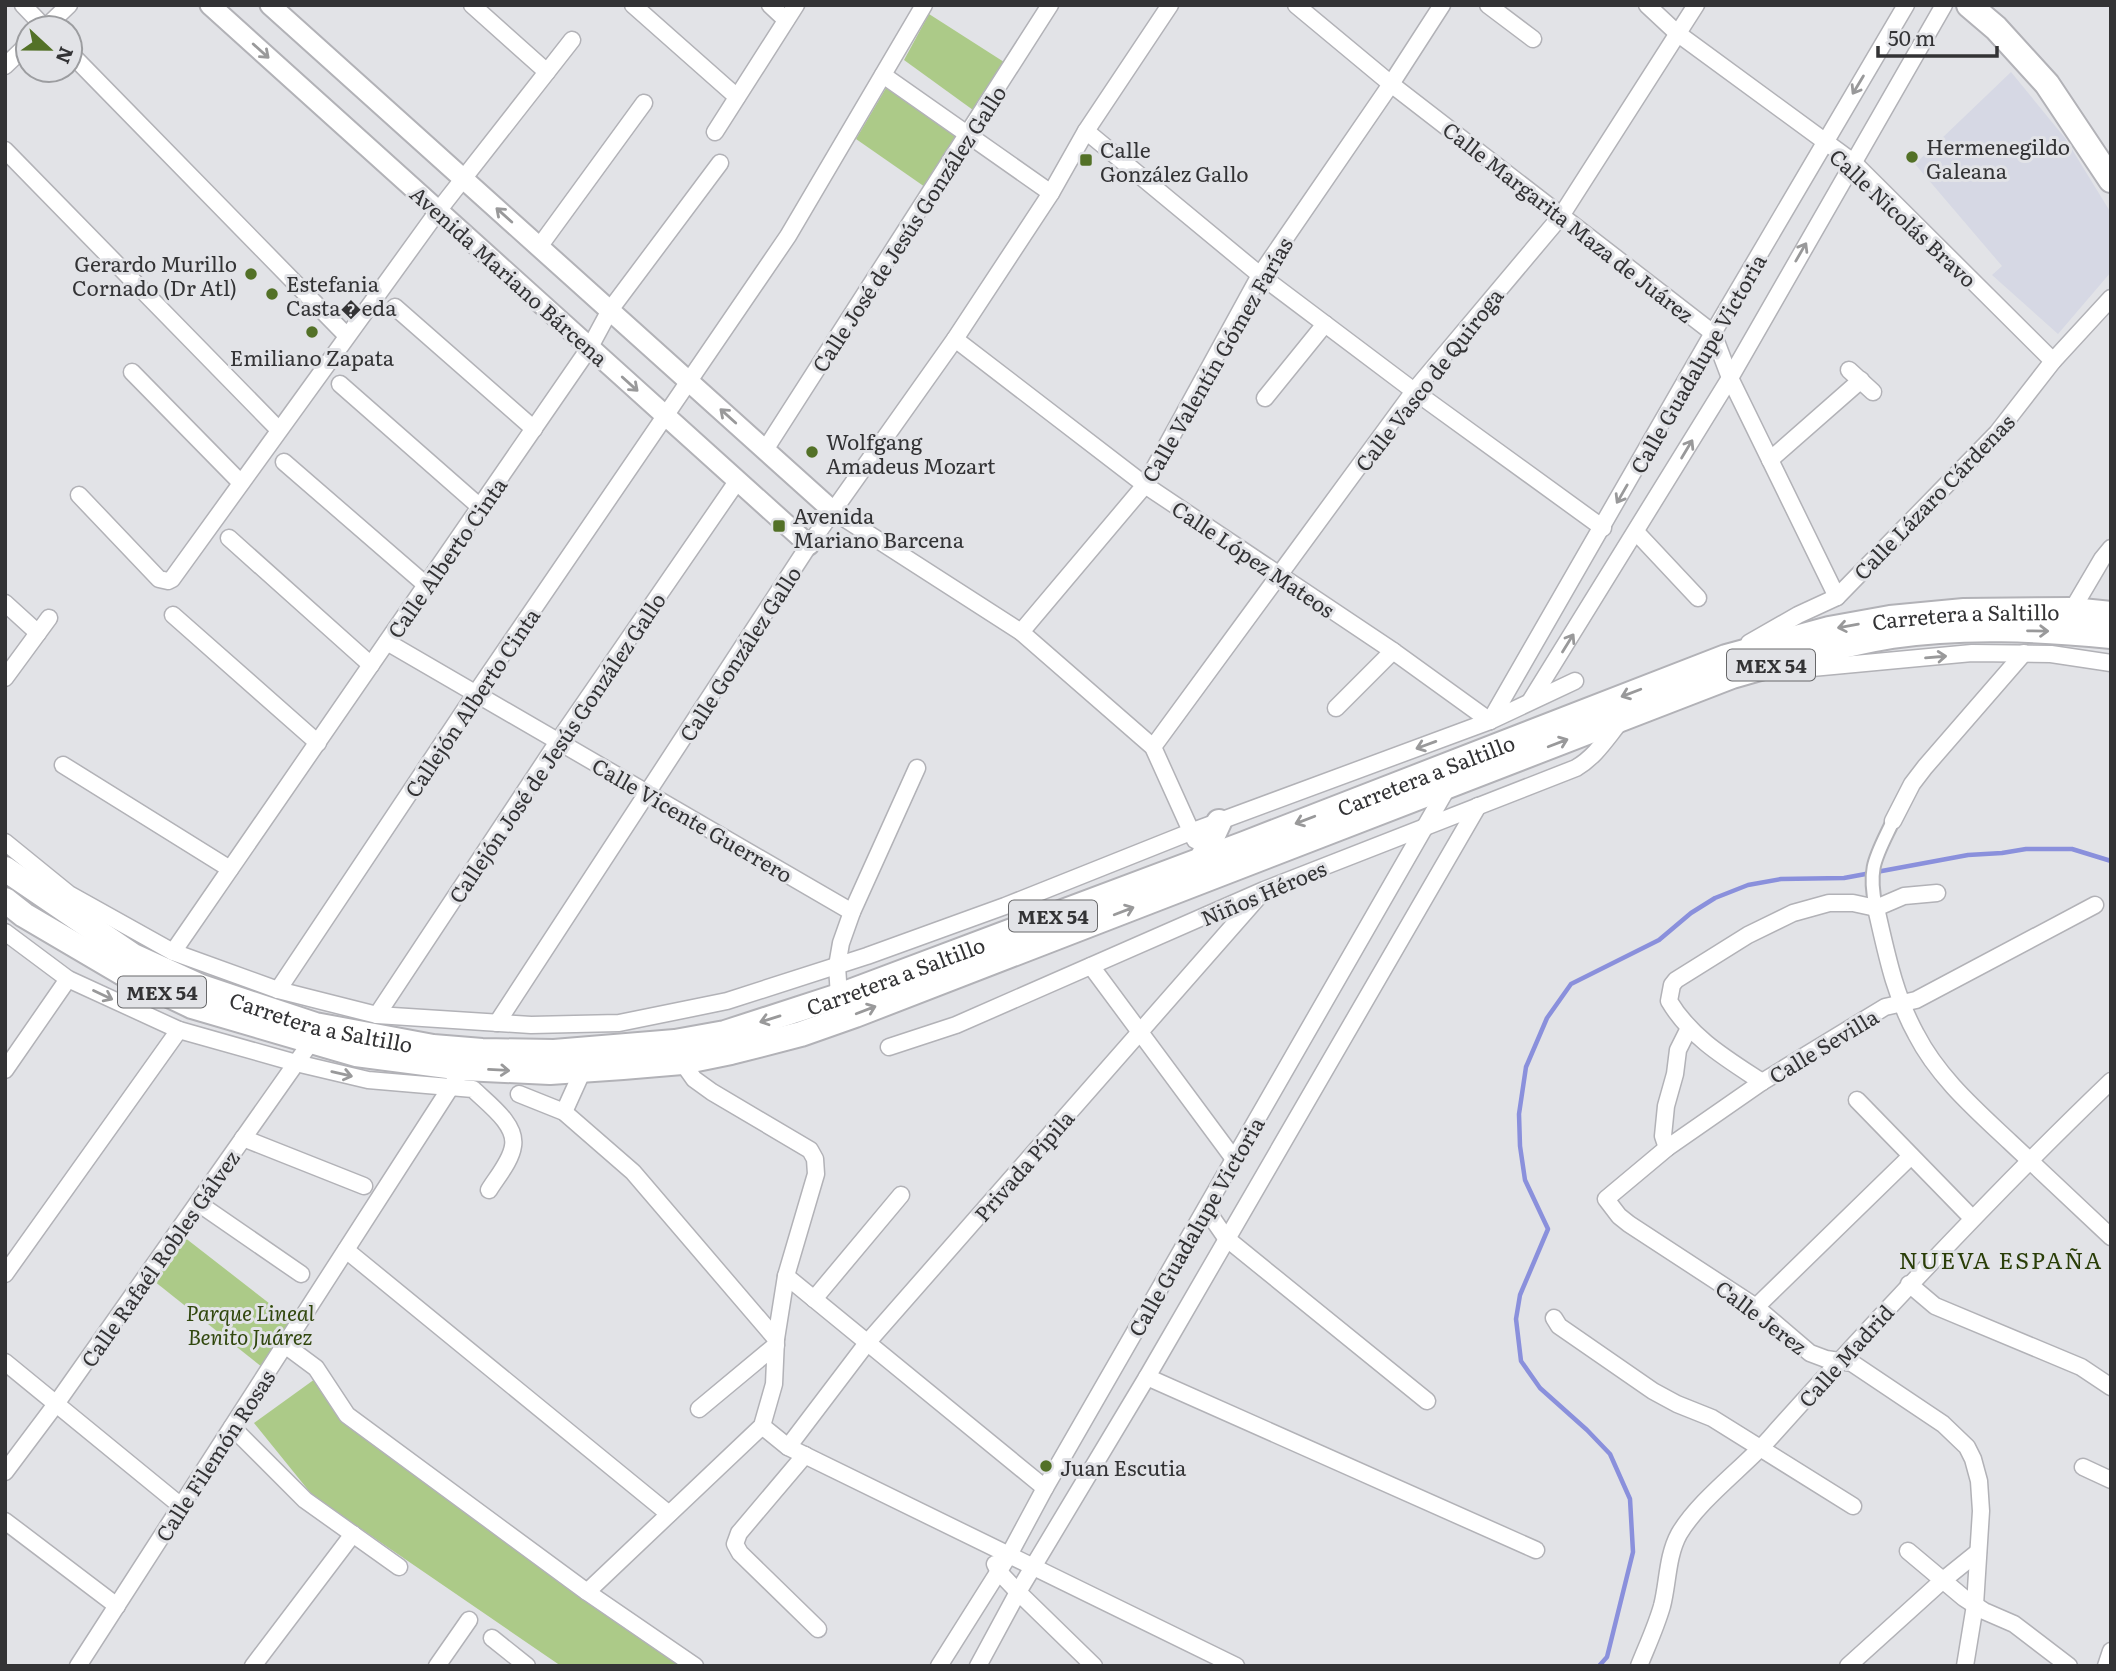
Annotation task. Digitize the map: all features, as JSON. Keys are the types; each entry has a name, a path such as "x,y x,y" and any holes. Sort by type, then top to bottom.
{"main road":[{"path":"1969,5 1997,29 2047,84 2111,180"},
{"name":"Carretera a Saltillo","path":"5,869 64,901 133,956 201,987 315,1025 433,1047 482,1051 554,1052 675,1042 725,1033 839,996 1202,860 1726,657 1829,629 1890,618 1964,611 2072,610 2111,614"},
{"name":"Carretera a Saltillo","path":"5,900 24,915 121,972 180,1000 311,1042 462,1082 682,1062 790,1037 855,1015 1731,676 1834,647 1894,636 1969,630 2060,631 2111,636"},
{"path":"1202,860 1219,822"}],"street":[{"name":"Avenida Mariano Bárcena","path":"210,5 809,545"},
{"name":"Avenida Mariano Bárcena","path":"270,5 833,511"},
{"path":"472,5 547,72"},
{"path":"633,5 737,97"},
{"path":"770,5 786,20"},
{"path":"715,132 796,5"},
{"path":"666,415 789,236 924,5"},
{"name":"Calle José de Jesús González Gallo","path":"765,450 1050,5"},
{"name":"Calle González Gallo","path":"497,1023 809,545 955,340 1051,193 1086,131 1170,5"},
{"name":"Calle Margarita Maza de Juárez","path":"1296,5 1391,84 1713,333 1730,378 1837,597"},
{"name":"Calle Valentín Gómez Farías","path":"1021,632 1145,485 1260,275 1442,5"},
{"path":"1488,5 1533,39"},
{"name":"Calle Nicolás Bravo","path":"1647,5 1676,33 1853,162 2053,361"},
{"name":"Calle Vasco de Quiroga","path":"1153,747 1414,391 1560,216 1696,5"},
{"name":"Calle Guadalupe Victoria","path":"1490,721 1713,333 1906,5"},
{"name":"Calle Guadalupe Victoria","path":"1531,700 1637,533 1730,378 1944,5"},
{"path":"79,495 159,579 168,581 177,574 463,178 572,40"},
{"path":"84,67 347,336"},
{"path":"883,75 1051,193"},
{"path":"539,247 643,103"},
{"path":"1086,131 1260,275 1414,391 1603,527"},
{"path":"5,150 279,430"},
{"name":"Calle Alberto Cinta","path":"173,952 590,347 610,310 720,163"},
{"name":"Calle Lázaro Cárdenas","path":"1726,657 1798,615 1837,597 1997,433 2053,361 2111,298"},
{"path":"395,307 534,429"},
{"path":"1265,398 1325,324"},
{"name":"Calle López Mateos","path":"955,340 1145,485 1393,651 1490,721"},
{"path":"132,372 241,483"},
{"path":"1770,460 1855,375 1873,392"},
{"path":"340,384 480,507"},
{"name":"Callejón Alberto Cinta","path":"278,990 666,415"},
{"path":"284,462 426,585"},
{"name":"Callejón José de Jesús González Gallo","path":"377,1015 559,740 738,480"},
{"path":"833,511 1021,632 1153,747 1193,831 1202,860"},
{"path":"1637,533 1698,598"},
{"path":"229,538 371,665"},
{"path":"2072,610 2111,548"},
{"path":"5,603 38,634"},
{"path":"173,615 317,743"},
{"path":"5,678 49,618"},
{"name":"Calle Vicente Guerrero","path":"387,642 852,912"},
{"path":"1336,708 1393,651"},
{"path":"1770,665 1812,668 1972,653 2051,654 2111,663"},
{"path":"2024,653 1912,784 1873,863 1871,883 1891,976 1923,1046 1948,1080 2111,1237"},
{"name":"Carretera a Saltillo","path":"5,842 64,901 173,952 278,990 377,1015 531,1025 619,1023 727,1001 837,966 1005,906 1193,831 1490,721 1575,681"},
{"name":"Niños Héroes","path":"889,1046 956,1025 1264,890 1576,768 1588,761 1623,718"},
{"path":"63,765 230,869"},
{"path":"839,996 837,966 841,943 852,912 917,768"},
{"name":"Calle Guadalupe Victoria","path":"939,1666 1009,1555 1449,785"},
{"name":"Calle Guadalupe Victoria","path":"978,1666 1018,1592 1147,1377 1478,806"},
{"name":"Privada Pípila","path":"788,1447 867,1343 1264,890"},
{"path":"1762,1082 1718,1053 1689,1028 1669,1001 1672,985 1682,975 1748,935 1793,913 1829,904 1853,903 1876,908 1904,896 1937,893"},
{"name":"Calle Sevilla","path":"1606,1199 1667,1148 1762,1082 1885,1007 1916,1000 2095,905"},
{"name":"Carretera a Saltillo","path":"5,932 68,979 180,1030 368,1080 462,1082"},
{"path":"1091,965 1234,1159"},
{"path":"5,1070 68,979"},
{"path":"1667,1148 1663,1136 1666,1106 1678,1050 1689,1028"},
{"path":"5,1274 180,1030"},
{"name":"Calle Rafaél Robles Gálvez","path":"5,1472 56,1404 311,1042"},
{"path":"587,1592 762,1426 774,1384 776,1342 786,1276 816,1174 813,1154 804,1146 712,1092 694,1079 682,1062"},
{"path":"564,1112 583,1070"},
{"name":"Calle Madrid","path":"1639,1666 1661,1609 1669,1567 1679,1535 1694,1514 1761,1448 1909,1284 2029,1160 2111,1081"},
{"path":"462,1082 506,1122 512,1133 514,1145 510,1157 489,1190"},
{"name":"Calle Filemón Rosas","path":"78,1666 346,1250 462,1082"},
{"path":"519,1094 564,1112 633,1172 776,1342"},
{"path":"1857,1100 1972,1219"},
{"path":"243,1138 364,1186"},
{"path":"1756,1307 1911,1156"},
{"path":"814,1299 901,1195"},
{"name":"Calle Jerez","path":"1606,1199 1629,1224 1756,1307 1810,1353 1852,1363 1943,1424 1967,1447 1979,1481 1981,1511 1975,1605 1965,1666"},
{"path":"198,1203 301,1274"},
{"path":"1206,1209 1226,1238 1427,1401"},
{"path":"346,1250 670,1514"},
{"path":"786,1276 1045,1488"},
{"path":"1909,1284 1935,1306 2081,1367 2111,1387"},
{"path":"1554,1318 1559,1326 1654,1391 1712,1418 1853,1506"},
{"path":"699,1409 776,1342"},
{"path":"285,1345 316,1368 347,1415 587,1592 695,1666"},
{"path":"5,1362 181,1506"},
{"path":"1147,1377 1536,1550"},
{"path":"762,1426 788,1447 1236,1666"},
{"path":"232,1427 305,1500 399,1567"},
{"path":"805,1455 739,1533 735,1544 740,1553 818,1629"},
{"path":"2082,1467 2111,1480"},
{"path":"5,1521 117,1606"},
{"path":"253,1666 354,1534"},
{"path":"985,1543 999,1572 1094,1666"},
{"path":"1908,1551 1975,1605 2021,1628 2069,1666"},
{"path":"1848,1666 1978,1552"},
{"path":"437,1666 469,1620"},
{"path":"492,1638 527,1666"},
{"path":"2106,1666 2111,1651"}],"shaded area":[{"path":"2011,72 2065,138 2111,213 2111,272 2058,334 1992,275 2002,266 1915,164"}],"green space":[{"path":"929,14 1004,62 973,110 904,60"},
{"path":"886,88 957,137 925,187 856,139"},
{"name":"Parque Lineal Benito Juárez","path":"184,1237 292,1321 262,1367 154,1281"},
{"path":"315,1379 341,1421 508,1544 685,1666 561,1666 313,1496 254,1423"}],"waterway":[{"path":"1599,1666 1607,1657 1633,1552 1630,1499 1610,1454 1540,1388 1521,1361 1516,1319 1520,1295 1548,1229 1525,1180 1519,1114 1526,1067 1547,1018 1571,984 1659,940 1691,913 1715,898 1748,885 1781,879 1844,878 1968,855 2026,849 2072,849 2111,861"}],"place":[{"name":"Hermenegildo Galeana","path":"1912,157"},
{"name":"Calle González Gallo","path":"1086,160"},
{"name":"Gerardo Murillo Cornado (Dr Atl)","path":"251,274"},
{"name":"Estefania Casta�eda","path":"272,294"},
{"name":"Emiliano Zapata","path":"312,332"},
{"name":"Wolfgang Amadeus Mozart","path":"812,452"},
{"name":"Avenida Mariano Barcena","path":"779,526"},
{"name":"Juan Escutia","path":"1046,1466"}],"district":[{"name":"NUEVA ESPAÑA","path":"2001,1259"}]}
